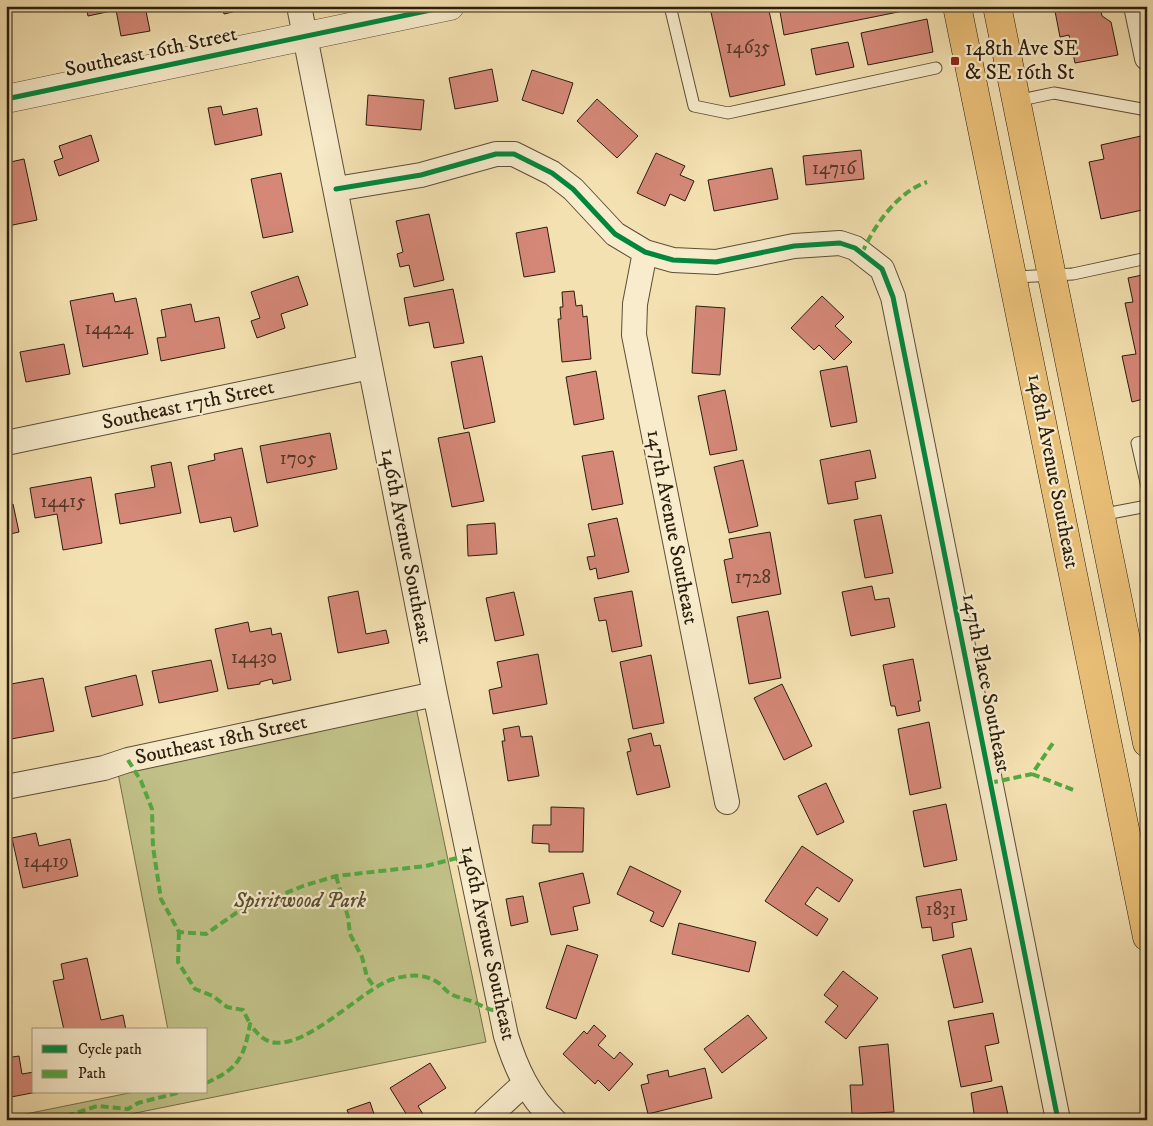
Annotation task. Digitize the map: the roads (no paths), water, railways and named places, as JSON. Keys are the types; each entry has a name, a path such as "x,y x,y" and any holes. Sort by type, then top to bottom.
{"main road":[{"name":"148th Avenue Southeast","path":"957,6 1014,277 1147,937"},
{"name":"148th Avenue Southeast","path":"997,6 1146,733"}],"street":[{"name":"146th Avenue Southeast","path":"299,6 370,367 506,1036 514,1064 540,1107 554,1120"},
{"name":"Southeast 16th Street","path":"6,99 450,6"},
{"path":"1136,6 1147,58"},
{"path":"336,189 421,175 496,154 514,154 552,173 573,189 615,234 645,252"},
{"name":"147th Place Southeast","path":"645,252 673,260 716,262 794,246 827,242 855,248 882,269 894,297 1058,1120"},
{"name":"147th Avenue Southeast","path":"645,252 634,304 634,335 727,802"},
{"name":"Southeast 17th Street","path":"6,443 370,367"},
{"name":"Southeast 18th Street","path":"6,787 104,768 128,760 436,694"},
{"path":"485,1120 525,1083"}],"lane":[{"path":"670,6 694,106 728,113 936,68"},
{"path":"1016,101 1054,93 1147,110"},
{"path":"1014,277 1074,274 1147,258"},
{"path":"1147,441 1137,443 1147,487"},
{"path":"1100,515 1147,506"}],"place":[{"name":"148th Ave SE & SE 16th St","path":"955,61"}],"park label":[{"name":"Spiritwood Park","path":"300,901"}]}
